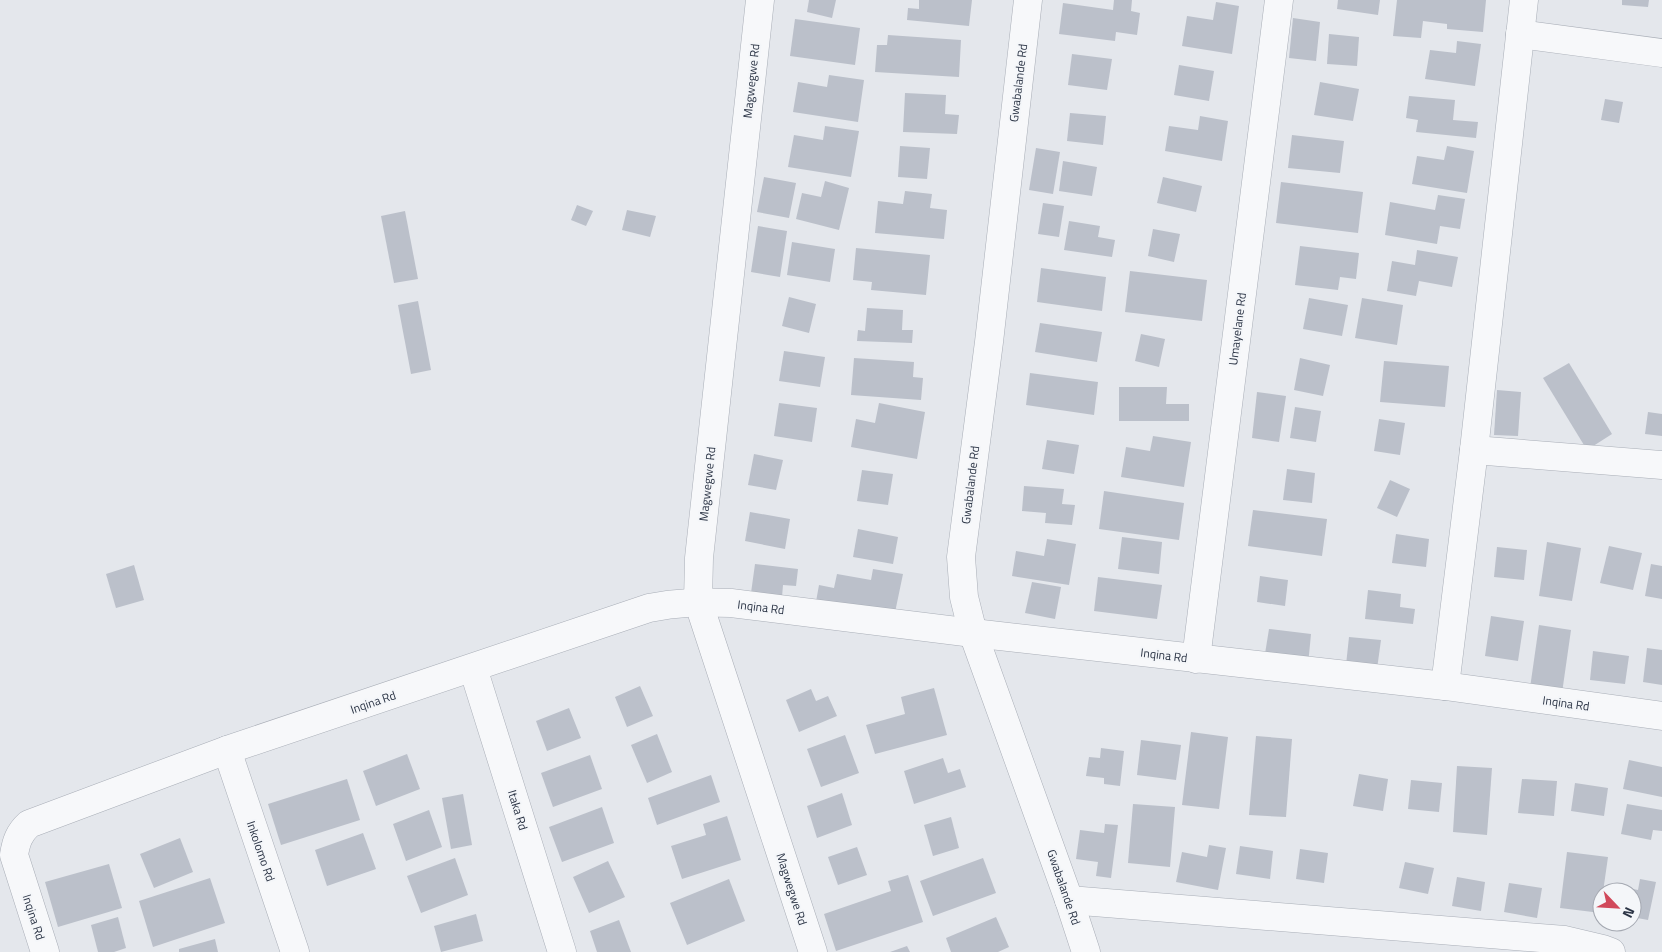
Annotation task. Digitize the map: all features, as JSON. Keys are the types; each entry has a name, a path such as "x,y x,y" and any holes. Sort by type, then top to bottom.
{"street":[{"name":"Magwegwe Rd","path":"760,0 699,558 698,601 813,952"},
{"name":"Gwabalande Rd","path":"1028,0 961,557 964,597 972,633 1070,900 1086,952"},
{"name":"Umayelane Rd","path":"1196,659 1279,0"},
{"path":"1444,686 1474,450 1524,0"},
{"path":"1520,34 1662,53"},
{"path":"1474,450 1662,465"},
{"name":"Inqina Rd","path":"45,952 14,856 16,843 22,831 29,824 228,750 649,608 675,603 698,601 731,603 972,633 1444,686 1662,716"},
{"name":"Itaka Rd","path":"473,668 562,952"},
{"name":"Inkolomo Rd","path":"228,750 295,952"},
{"path":"1070,900 1565,940 1611,952"}],"building":[{"path":"809,0 836,0 832,18 807,12"},
{"path":"919,0 972,0 969,26 907,20 908,8 919,9"},
{"path":"1114,0 1132,0 1131,11 1140,13 1137,35 1116,32 1115,41 1059,34 1063,3 1113,10"},
{"path":"1338,0 1380,0 1378,15 1337,9"},
{"path":"1397,0 1486,0 1483,32 1447,29 1447,24 1423,21 1421,38 1393,36"},
{"path":"1622,0 1649,0 1648,7 1622,5"},
{"path":"1216,2 1239,6 1232,54 1182,46 1187,16 1213,20"},
{"path":"1293,18 1320,22 1316,61 1289,58"},
{"path":"795,19 860,28 855,65 790,56"},
{"path":"1329,34 1359,37 1357,66 1327,64"},
{"path":"888,35 961,40 959,77 875,72 877,45 887,45"},
{"path":"1457,41 1481,44 1475,86 1425,79 1430,50 1456,53"},
{"path":"1072,54 1112,59 1107,90 1068,85"},
{"path":"1179,65 1214,71 1209,101 1174,95"},
{"path":"829,75 864,80 858,122 793,112 798,82 827,87"},
{"path":"1320,82 1359,89 1353,121 1314,115"},
{"path":"905,93 946,95 945,114 959,115 957,134 903,132"},
{"path":"1409,96 1455,100 1453,120 1478,122 1476,138 1416,132 1418,120 1406,118"},
{"path":"1605,99 1623,102 1619,123 1601,120"},
{"path":"1070,113 1106,116 1103,145 1067,141"},
{"path":"1200,116 1228,121 1222,161 1165,151 1169,126 1198,130"},
{"path":"825,126 859,131 851,177 788,167 794,135 823,140"},
{"path":"1292,135 1344,141 1340,173 1288,168"},
{"path":"900,146 930,148 927,179 898,177"},
{"path":"1447,146 1474,151 1467,193 1412,184 1417,156 1444,160"},
{"path":"1036,148 1060,152 1053,194 1029,190"},
{"path":"1063,161 1097,167 1092,196 1059,191"},
{"path":"764,177 796,183 789,218 757,212"},
{"path":"1163,177 1202,186 1196,212 1157,203"},
{"path":"825,181 849,188 839,230 796,219 802,193 821,197"},
{"path":"1281,182 1363,192 1358,233 1276,223"},
{"path":"905,191 932,194 930,208 947,210 944,239 875,233 878,201 903,204"},
{"path":"1438,195 1465,199 1460,229 1440,226 1437,244 1385,235 1390,202 1435,210"},
{"path":"1043,203 1064,206 1059,237 1038,234"},
{"path":"577,205 593,211 586,226 571,220"},
{"path":"627,210 656,216 650,237 622,230"},
{"path":"405,211 418,279 394,283 381,216"},
{"path":"1069,221 1100,226 1098,237 1115,240 1112,257 1064,250"},
{"path":"758,226 787,231 780,277 751,272"},
{"path":"1153,229 1180,234 1174,262 1148,256"},
{"path":"792,242 835,249 830,282 787,275"},
{"path":"1300,246 1359,253 1356,279 1340,277 1338,290 1295,285"},
{"path":"856,248 930,255 926,295 871,290 872,282 853,280"},
{"path":"1417,250 1458,257 1452,287 1419,281 1416,296 1387,291 1392,261 1415,265"},
{"path":"1041,268 1106,277 1102,311 1037,302"},
{"path":"1130,271 1207,280 1202,321 1125,312"},
{"path":"789,297 816,304 809,333 782,326"},
{"path":"1309,298 1348,305 1342,336 1303,329"},
{"path":"1362,298 1403,305 1397,345 1355,338"},
{"path":"418,301 431,370 411,374 398,305"},
{"path":"867,308 903,310 902,330 913,330 912,343 857,341 858,330 865,331"},
{"path":"1040,323 1102,332 1097,362 1035,352"},
{"path":"1141,334 1165,339 1159,367 1135,361"},
{"path":"784,351 825,357 820,387 779,381"},
{"path":"854,358 914,362 913,377 923,378 921,400 851,395"},
{"path":"1300,358 1330,365 1323,396 1294,390"},
{"path":"1384,361 1449,366 1445,407 1380,402"},
{"path":"1569,363 1612,434 1587,450 1543,378"},
{"path":"1030,373 1098,382 1094,415 1026,405"},
{"path":"1119,387 1167,387 1166,404 1189,404 1189,421 1119,421"},
{"path":"1497,390 1521,392 1518,436 1494,435"},
{"path":"1257,392 1286,396 1279,442 1252,438"},
{"path":"779,403 817,408 812,442 774,436"},
{"path":"879,403 925,412 917,459 851,447 856,419 875,423"},
{"path":"1295,407 1321,411 1316,442 1290,438"},
{"path":"1648,412 1662,414 1662,436 1645,434"},
{"path":"1379,419 1405,423 1400,455 1374,451"},
{"path":"1153,436 1191,442 1184,487 1121,477 1126,447 1150,451"},
{"path":"1047,440 1079,445 1074,474 1042,469"},
{"path":"754,454 783,460 776,490 748,485"},
{"path":"1287,469 1315,473 1312,503 1283,500"},
{"path":"862,470 893,474 888,505 857,501"},
{"path":"1390,480 1410,489 1397,517 1377,508"},
{"path":"1024,486 1064,489 1062,504 1075,505 1072,525 1045,523 1046,513 1022,511"},
{"path":"1104,491 1184,503 1179,540 1099,529"},
{"path":"1253,510 1327,519 1322,556 1248,546"},
{"path":"750,512 790,519 785,549 745,541"},
{"path":"858,529 898,537 893,564 853,557"},
{"path":"1396,534 1429,539 1426,567 1392,563"},
{"path":"1122,537 1162,542 1159,574 1118,569"},
{"path":"1047,539 1076,544 1069,585 1012,576 1016,551 1044,556"},
{"path":"1547,542 1581,548 1572,601 1539,596"},
{"path":"1609,546 1642,553 1633,590 1600,583"},
{"path":"1497,547 1527,550 1524,580 1494,577"},
{"path":"755,564 798,569 796,586 783,585 782,597 751,593"},
{"path":"1651,564 1662,566 1662,599 1645,596"},
{"path":"134,565 144,600 116,608 106,574"},
{"path":"873,569 903,574 893,622 815,607 819,585 834,588 837,574 871,580"},
{"path":"1260,576 1288,580 1285,606 1257,602"},
{"path":"1098,577 1162,585 1157,619 1094,611"},
{"path":"1032,582 1061,587 1055,619 1025,613"},
{"path":"1368,590 1401,594 1400,607 1415,609 1413,624 1365,619"},
{"path":"1491,616 1524,621 1518,661 1485,656"},
{"path":"1539,625 1571,630 1562,693 1530,688"},
{"path":"1269,629 1311,634 1308,665 1264,660"},
{"path":"1349,637 1381,640 1377,669 1346,665"},
{"path":"1647,648 1662,650 1662,685 1643,682"},
{"path":"1593,651 1629,656 1625,684 1590,680"},
{"path":"640,686 653,716 627,727 615,697"},
{"path":"934,688 947,735 875,754 866,725 905,714 901,697"},
{"path":"811,689 816,701 828,696 837,716 799,732 786,700"},
{"path":"569,708 581,738 547,751 536,721"},
{"path":"1191,732 1228,737 1219,809 1182,805"},
{"path":"657,734 672,772 647,783 631,745"},
{"path":"845,735 859,773 821,787 807,749"},
{"path":"1256,736 1292,739 1286,817 1249,815"},
{"path":"1141,740 1181,745 1176,780 1137,775"},
{"path":"1101,748 1124,751 1120,786 1104,784 1104,778 1086,776 1089,757 1100,758"},
{"path":"407,754 420,789 376,806 363,771"},
{"path":"590,755 602,789 553,807 541,773"},
{"path":"943,758 948,773 960,769 966,787 914,804 904,771"},
{"path":"1629,760 1662,767 1662,797 1623,789"},
{"path":"1457,766 1492,768 1487,835 1453,832"},
{"path":"1359,774 1388,779 1383,811 1353,806"},
{"path":"711,775 720,802 657,825 648,798"},
{"path":"347,779 360,820 281,845 268,804"},
{"path":"1522,779 1557,781 1554,816 1518,813"},
{"path":"1411,780 1442,783 1439,812 1408,809"},
{"path":"1575,783 1608,788 1604,816 1571,811"},
{"path":"842,793 852,825 817,838 807,806"},
{"path":"463,794 472,845 451,849 442,798"},
{"path":"1133,804 1175,807 1170,867 1128,863"},
{"path":"1627,804 1662,810 1662,831 1653,830 1651,840 1621,834"},
{"path":"602,807 614,843 562,862 549,827"},
{"path":"429,810 442,847 406,861 393,824"},
{"path":"727,816 741,860 682,879 671,846 706,835 703,824"},
{"path":"951,817 959,848 933,856 924,825"},
{"path":"1105,824 1118,825 1111,878 1096,876 1098,862 1076,859 1080,830 1104,833"},
{"path":"363,833 376,869 327,886 315,850"},
{"path":"180,838 193,872 154,888 140,854"},
{"path":"1209,845 1226,848 1218,890 1176,882 1182,852 1207,857"},
{"path":"1240,846 1273,851 1270,879 1236,874"},
{"path":"857,847 867,875 838,885 828,857"},
{"path":"1300,849 1328,853 1324,883 1296,879"},
{"path":"1567,852 1608,857 1604,882 1592,882 1592,912 1560,908"},
{"path":"455,858 468,895 421,913 407,876"},
{"path":"983,858 996,893 933,916 920,881"},
{"path":"608,861 625,897 589,913 573,877"},
{"path":"1405,862 1434,868 1428,894 1399,888"},
{"path":"109,864 122,908 58,927 45,882"},
{"path":"908,875 923,922 836,951 824,914 891,891 888,881"},
{"path":"1457,877 1485,882 1481,911 1452,906"},
{"path":"210,878 225,923 153,947 139,901"},
{"path":"729,879 745,921 687,945 670,903"},
{"path":"1640,879 1656,882 1648,920 1642,919 1642,882 1639,882"},
{"path":"1509,883 1542,888 1537,918 1504,912"},
{"path":"476,914 483,941 441,952 434,926"},
{"path":"118,917 126,948 114,952 98,952 91,925"},
{"path":"996,917 1009,947 998,952 951,952 946,938"},
{"path":"619,920 631,952 597,952 590,931"},
{"path":"215,939 218,952 179,952 179,949"},
{"path":"907,946 910,952 890,952"}]}
